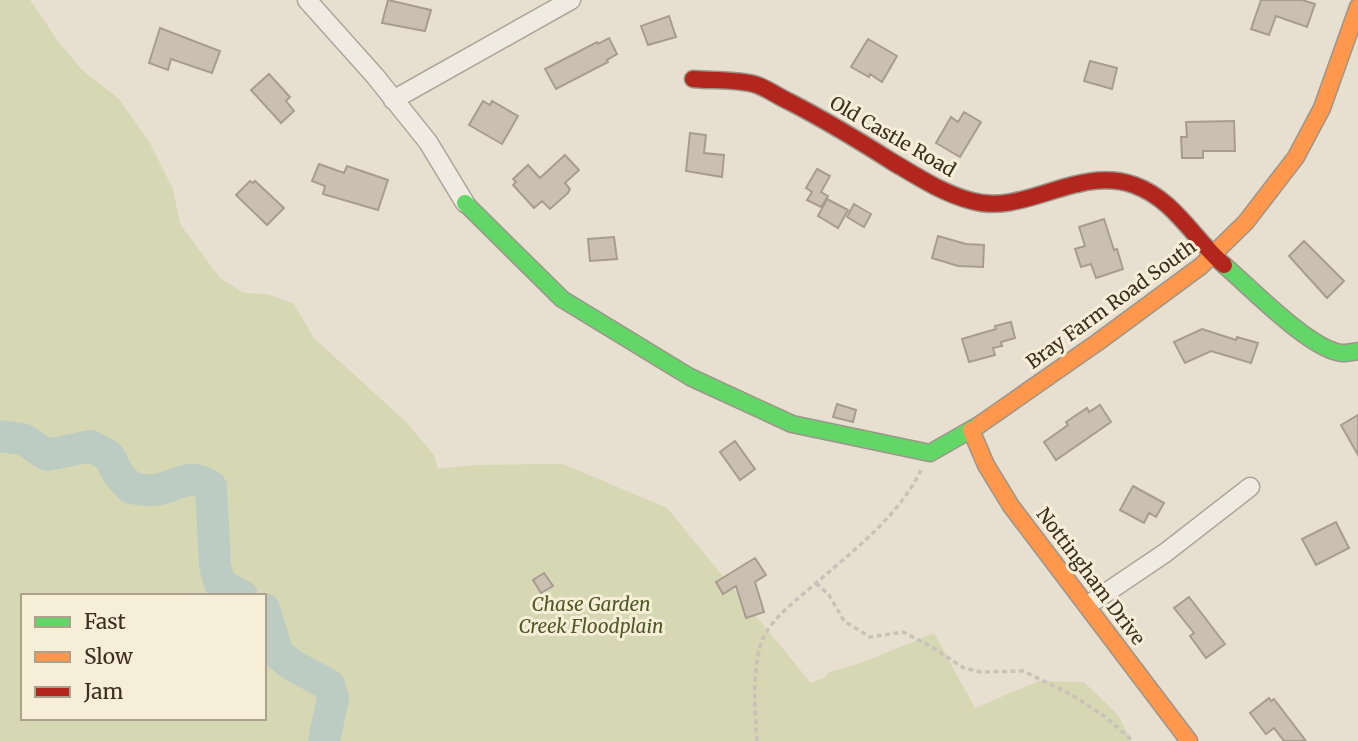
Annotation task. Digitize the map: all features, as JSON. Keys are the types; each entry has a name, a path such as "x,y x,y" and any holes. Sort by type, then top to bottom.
{"street":[{"path":"307,0 375,76 428,142 465,203 562,299 690,377 792,424 930,453"},
{"path":"393,100 570,0"},
{"name":"Bray Farm Road South","path":"930,453 971,430 1098,342 1201,266 1246,222 1296,157 1322,107 1358,6"},
{"name":"Old Castle Road","path":"694,79 757,85 816,115 938,189 975,202 995,203 1025,198 1095,180 1113,179 1135,185 1156,196 1179,214 1213,255 1303,334 1341,353 1358,351"},
{"name":"Nottingham Drive","path":"971,430 986,465 1011,506 1189,741"},
{"path":"1088,605 1165,553 1250,487"}],"path":[{"path":"757,741 754,687 761,643 779,615 886,519 913,486 930,453"},
{"path":"816,583 829,595 844,621 870,637 903,632 964,668 981,672 1023,671 1072,695 1104,716 1133,741"}],"green space":[{"name":"Chase Garden Creek Floodplain","path":"0,0 30,0 82,70 119,99 151,145 173,189 180,224 220,278 244,293 267,294 294,304 314,338 406,422 434,455 438,469 473,465 563,464 667,508 811,683 824,678 829,672 861,663 934,633 975,708 1039,681 1084,682 1117,714 1132,741 0,741"}],"building":[{"path":"388,0 431,10 425,31 382,23"},
{"path":"1261,0 1302,0 1315,4 1307,27 1276,16 1269,35 1251,29"},
{"path":"669,16 676,37 648,45 641,26"},
{"path":"160,28 220,51 212,73 171,59 168,70 149,63"},
{"path":"609,38 617,54 607,60 608,62 556,89 545,69"},
{"path":"868,39 897,56 882,82 851,67"},
{"path":"1090,61 1117,68 1112,89 1084,81"},
{"path":"269,74 290,97 286,101 294,111 281,123 251,90"},
{"path":"483,101 490,105 492,101 518,116 502,144 469,125"},
{"path":"964,112 981,122 960,157 936,143 951,117 958,122"},
{"path":"1234,121 1235,151 1203,151 1203,158 1182,158 1181,137 1187,137 1186,122"},
{"path":"690,133 706,135 704,153 724,155 722,177 686,171"},
{"path":"565,155 579,170 565,183 570,189 568,193 550,209 542,201 534,208 513,185 516,182 513,179 528,165 540,178"},
{"path":"319,164 344,173 347,166 388,180 378,210 323,194 325,186 312,181"},
{"path":"817,169 830,176 821,192 828,196 821,207 807,200 812,192 806,188"},
{"path":"250,181 255,181 284,208 267,225 236,195"},
{"path":"827,199 848,210 838,228 818,216"},
{"path":"854,204 871,214 864,227 847,217"},
{"path":"1104,219 1123,269 1096,278 1091,264 1081,267 1075,249 1085,246 1079,227"},
{"path":"938,236 966,244 984,245 983,267 958,266 932,258"},
{"path":"614,237 617,259 590,261 588,239"},
{"path":"1304,241 1344,281 1327,298 1289,256"},
{"path":"1011,322 1015,338 1001,342 1002,346 993,348 995,355 969,362 962,339"},
{"path":"1202,329 1236,340 1237,337 1258,343 1251,363 1211,351 1185,363 1174,342"},
{"path":"837,404 856,410 853,422 833,417"},
{"path":"1100,405 1111,422 1056,460 1044,442 1087,408 1089,412"},
{"path":"1358,415 1358,455 1341,425"},
{"path":"735,441 755,469 740,480 720,452"},
{"path":"1133,486 1164,503 1156,517 1149,513 1144,523 1120,510"},
{"path":"1336,522 1349,548 1316,565 1302,539"},
{"path":"755,558 766,575 755,582 764,612 746,618 736,586 723,594 716,582"},
{"path":"544,573 553,586 541,593 533,580"},
{"path":"1189,597 1225,644 1206,658 1190,636 1194,633 1174,608"},
{"path":"1269,698 1271,701 1274,699 1306,741 1284,741 1274,728 1266,734 1250,713"}],"waterway":[{"path":"0,436 23,439 47,455 91,446 109,456 118,474 131,488 161,489 189,480 203,482 211,487 215,566 220,584 238,594"},
{"path":"266,615 278,654 292,665 329,685 333,698 324,741"}],"traffic: fast":[{"path":"465,203 562,299 690,377 792,424 930,453 979,425"},
{"path":"1224,265 1297,330 1314,341 1342,353 1358,351"}],"traffic: slow":[{"path":"979,425 1201,266 1246,222 1296,157 1322,108 1358,7"},
{"path":"971,430 986,465 1011,506 1189,741"}],"traffic: jam":[{"path":"693,79 742,82 761,87 829,123 930,184 972,201 992,204 1011,202 1092,181 1134,185 1148,191 1172,209 1224,265"}]}
